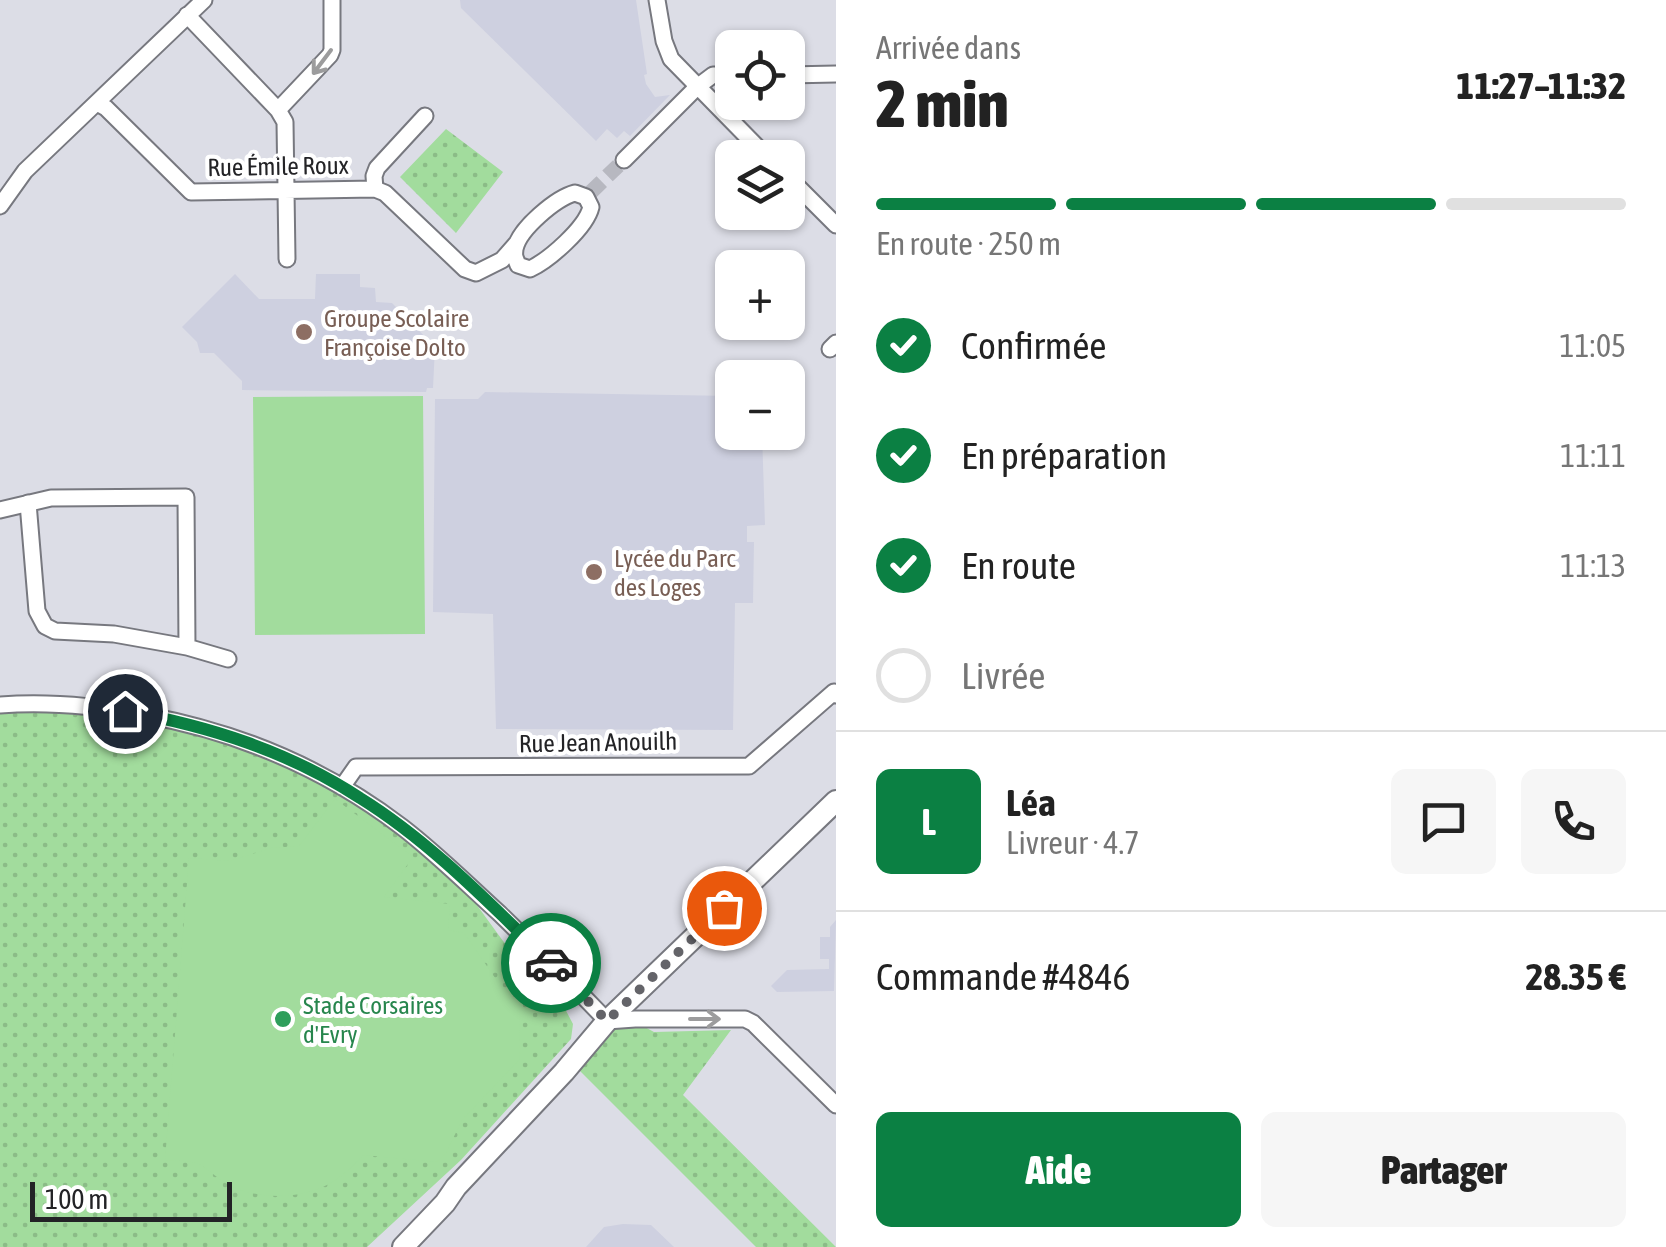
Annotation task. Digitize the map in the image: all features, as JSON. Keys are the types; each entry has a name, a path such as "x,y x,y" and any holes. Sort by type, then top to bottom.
{"main road":[{"path":"403,1247 607,1021 836,802"},
{"path":"386,1247 574,1042 607,1021"}],"street":[{"path":"0,206 25,171 204,0"},
{"path":"278,110 330,56 332,0"},
{"path":"657,0 671,59 750,140"},
{"path":"187,15 286,122 288,259"},
{"path":"805,74 836,74"},
{"path":"624,160 697,87 715,75"},
{"name":"Rue Émile Roux","path":"97,103 190,192 375,189 386,193 465,269 476,272 510,263 530,269 539,265 589,216 588,195 565,195 537,218 516,244 510,263"},
{"name":"Rue Émile Roux","path":"375,189 377,168 426,116"},
{"path":"805,194 836,225"},
{"path":"0,510 51,498 191,491 187,647"},
{"path":"28,503 37,611 45,626 55,632 114,634 187,647 228,660"},
{"name":"Rue Jean Anouilh","path":"342,787 356,768 749,766 836,694"},
{"path":"0,706 77,705 172,720 217,731 282,756 342,787 402,827 569,980 607,1021 745,1019 836,1105"}],"shaded area":[{"path":"460,0 636,0 646,84 655,97 670,95 630,136 624,131 617,138 607,129 596,141 461,8"},
{"name":"Groupe Scolaire Françoise Dolto","path":"235,274 259,299 315,299 316,274 360,274 360,287 375,288 376,302 392,303 435,347 433,388 426,392 242,390 242,381 214,353 200,353 197,342 182,327"},
{"name":"Lycée du Parc des Loges","path":"485,392 715,396 715,450 763,450 765,525 747,526 747,542 754,542 753,603 735,603 733,730 496,729 493,614 433,612 435,399 478,399"},
{"path":"836,920 834,991 777,992 771,986 787,970 829,969 829,959 820,959 820,937 830,937 830,927"},
{"path":"651,1225 674,1247 586,1247 604,1227"}],"green space":[{"path":"446,129 503,172 456,233 400,177"},
{"path":"423,396 425,634 255,635 253,397"},
{"path":"0,706 125,711 312,771 447,864 503,941 563,1005 573,1024 571,1039 461,1160 367,1247 0,1247"},
{"path":"335,799 413,857 384,897 450,904 448,930 464,933 520,1014 519,1060 462,1120 446,1153 437,1162 363,1155 342,1175 311,1191 285,1196 247,1192 196,1163 165,1160 189,858 230,861 271,848 299,846"},
{"path":"643,1026 654,1032 731,1030 683,1095 836,1247 756,1247 578,1069 617,1027"}],"tunnel":[{"path":"591,192 624,160"}],"way so far":[{"path":"551,963 607,1021 724,908"}],"place":[{"name":"Groupe Scolaire Françoise Dolto","path":"304,332"},
{"name":"Lycée du Parc des Loges","path":"594,572"},
{"name":"Stade Corsaires d'Evry","path":"283,1019"}],"route":[{"path":"125,711 217,731 253,744 360,798 446,864 551,963"}]}
